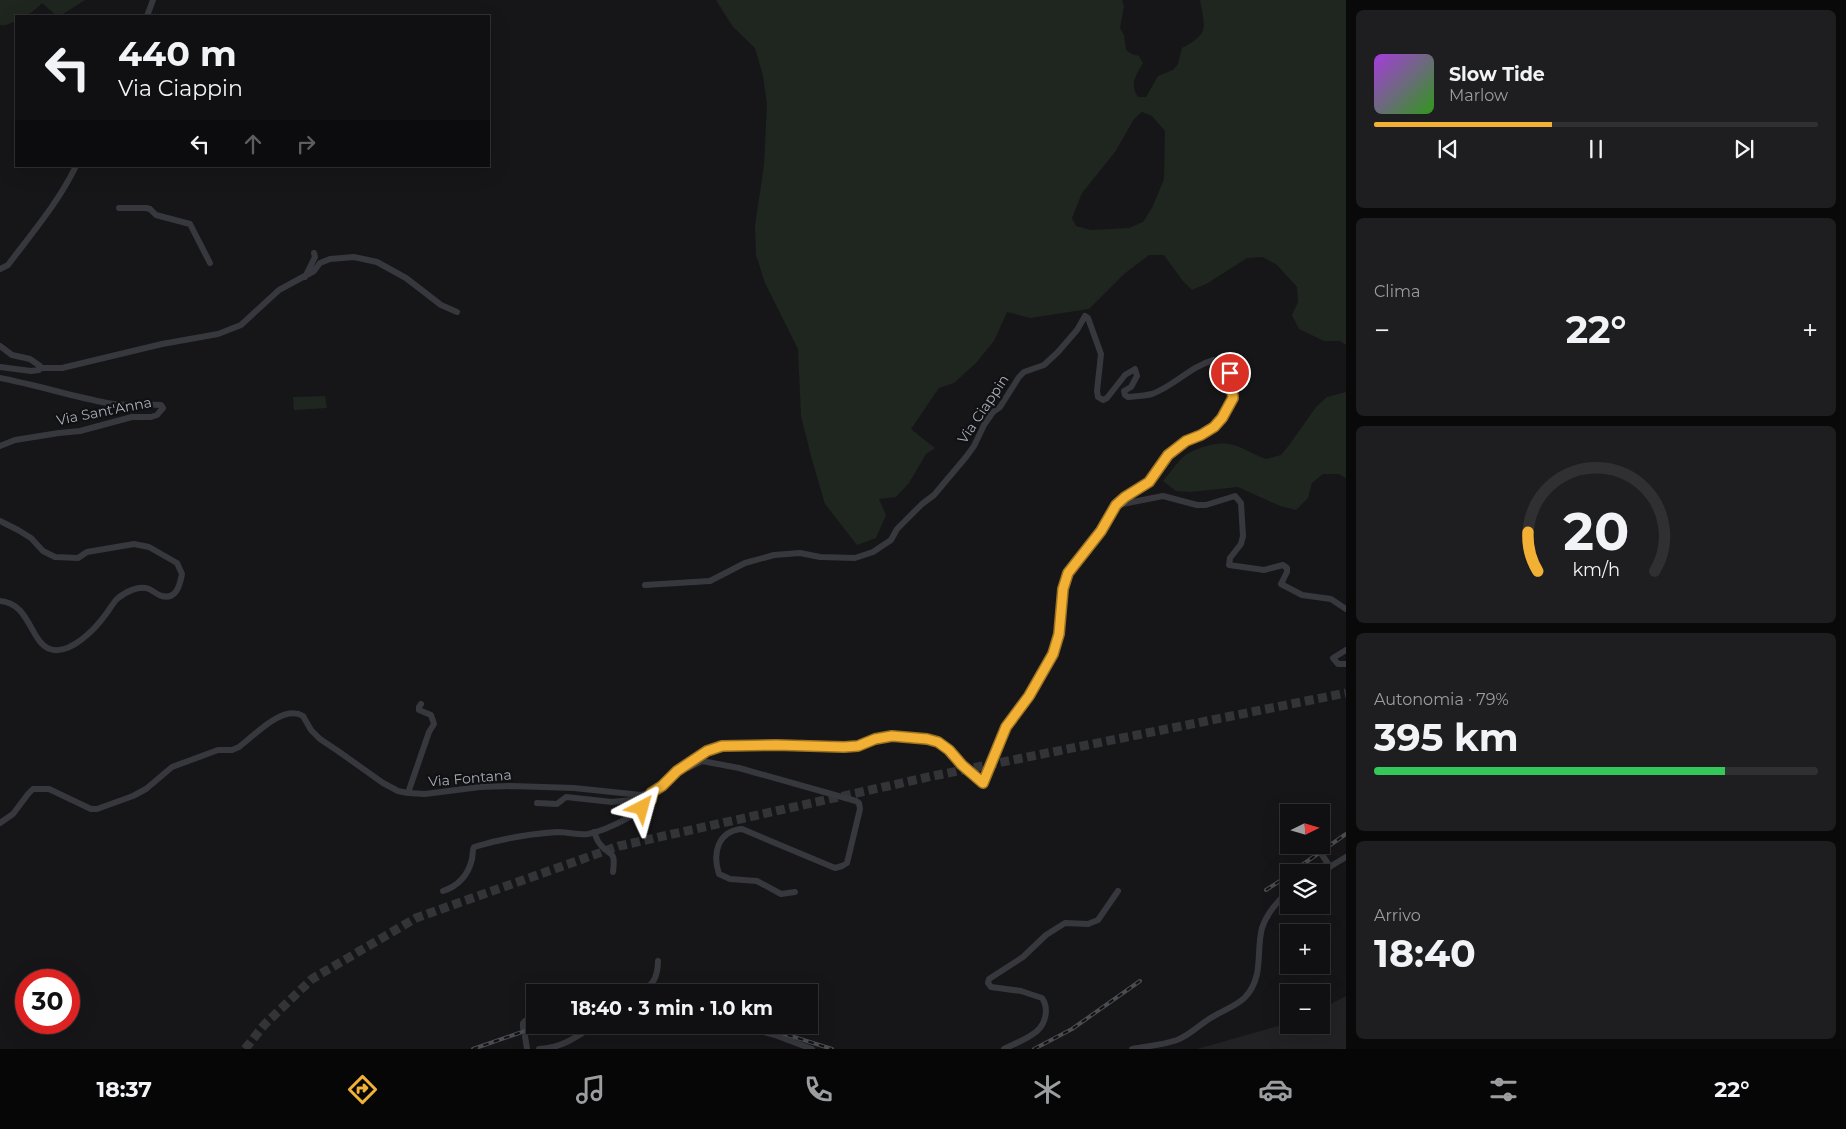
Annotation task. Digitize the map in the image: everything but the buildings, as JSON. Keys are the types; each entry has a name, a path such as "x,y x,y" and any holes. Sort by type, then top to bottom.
{"street":[{"path":"147,15 153,0"},
{"path":"0,269 8,264 52,208 76,167"},
{"path":"118,208 146,208 150,209 156,216 190,224 210,263"},
{"path":"305,277 315,257 314,253"},
{"path":"0,367 30,371 39,370 39,368 62,368 162,344 218,334 241,325 279,290 305,277 314,271 320,263 330,259 354,257 377,262 406,278 441,305 457,312"},
{"name":"Via Ciappin","path":"645,585 710,581 745,563 774,555 800,552 820,556 855,558 873,552 892,540 897,528 934,495 966,457 974,446 984,425 993,412 1000,407 1019,377 1024,372 1044,365 1058,352 1077,330 1084,316 1088,318 1101,354 1097,391 1098,397 1103,400 1107,398 1125,376 1135,369 1137,376 1135,382 1124,391 1128,397 1151,394 1168,386 1203,363 1214,360 1223,365 1230,373 1233,385 1233,398 1222,418 1214,427 1186,441 1168,455 1149,482 1116,505 1101,531 1068,573 1063,589 1059,634 1053,654 1029,696 1006,727 983,783 938,742 927,739 892,736 875,739 858,746 844,747 722,746 707,751 677,771 667,782"},
{"path":"0,346 12,355 30,358 37,363 39,368"},
{"name":"Via Sant'Anna","path":"0,378 108,404 132,406 154,404 162,405 163,408 157,415 151,417 132,417 80,431 15,440 0,446"},
{"path":"1116,505 1163,496 1197,505 1206,505 1235,496 1241,503 1243,536 1242,544 1230,558 1229,565 1264,570 1282,565 1287,568 1287,572 1280,584 1302,595 1332,599 1346,609"},
{"path":"0,521 31,538 43,552 55,557 78,558 88,552 134,544 150,547 177,563 182,574 178,589 171,596 164,597 148,588 138,588 125,593 116,600 84,639 64,649 48,649 17,608 10,602 0,601"},
{"path":"1346,650 1334,658 1338,664 1346,664"},
{"path":"408,793 429,732 434,724 431,715 420,710 421,704"},
{"name":"Via Fontana","path":"0,823 13,814 33,789 49,789 91,809 103,807 134,796 146,789 172,767 218,750 232,750 278,717 288,713 303,716 311,730 320,739 383,783 398,791 425,794 467,788 512,786 574,788 633,795 652,795"},
{"path":"537,803 557,804 562,799 570,797 612,802 632,799 646,800 667,782 675,779 691,766 702,762 738,768 856,801 860,809 847,863 842,866 835,868 828,866 804,854 742,829 723,837 718,844 716,866 719,874 723,877 757,881 781,894 794,892"},
{"path":"443,891 453,888 462,882 472,859 474,847 541,833 570,832 586,834 594,832 618,824 632,815 652,795"},
{"path":"594,832 600,845 610,851 613,857 613,872"},
{"path":"1330,867 1346,857"},
{"path":"1004,1049 1037,1031 1047,1008 1042,998 1021,991 991,987 988,983 989,979 1023,957 1052,931 1065,923 1088,924 1098,920 1118,891"},
{"path":"1132,1049 1176,1040 1194,1032 1208,1020 1245,999 1249,994 1257,973 1262,927 1280,901"},
{"path":"649,984 657,974 658,961"},
{"path":"523,1028 523,1023 526,1021"},
{"path":"539,1049 550,1048 567,1042 580,1034"},
{"path":"771,1034 812,1049"},
{"path":"525,1036 527,1049"}],"shaded area":[{"path":"0,0 85,0 62,15 56,15 42,3 30,13 15,15 15,21 0,25"},
{"path":"716,0 1122,0 1124,6 1120,28 1124,35 1126,50 1139,56 1143,63 1136,76 1134,84 1135,93 1138,97 1146,97 1158,76 1173,70 1178,64 1182,48 1201,34 1204,24 1200,0 1346,0 1346,345 1340,341 1324,341 1299,329 1292,315 1298,302 1297,287 1277,265 1263,257 1247,258 1208,283 1192,290 1182,280 1164,255 1149,255 1124,274 1089,309 1030,318 1007,312 994,341 976,363 954,383 939,388 911,429 935,448 926,454 909,483 896,497 879,499 886,515 876,538 857,545 825,504 801,416 798,349 765,283 756,255 755,225 764,165 767,104 763,76 755,48 733,27","holes":["1142,112 1152,116 1165,131 1164,179 1152,208 1143,222 1129,228 1091,230 1076,226 1072,218 1082,193 1115,152 1134,119"]},
{"path":"1346,392 1346,478 1339,474 1323,474 1312,483 1308,498 1296,510 1280,506 1238,487 1191,492 1176,491 1163,481 1184,456 1211,445 1234,445 1266,459 1281,455 1316,407 1327,397"},
{"path":"325,396 327,408 294,410 293,397"},
{"path":"1346,996 1346,1049 1197,1049 1280,1026 1280,1034 1330,1034 1330,1004"}],"tunnel":[{"path":"245,1049 265,1024 312,979 416,918 619,846 933,776 1346,693"}],"railway":[{"path":"1303,864 1346,834"},
{"path":"1266,890 1280,881"},
{"path":"1034,1049 1072,1029 1140,981"},
{"path":"473,1049 526,1031"},
{"path":"784,1034 832,1049"}],"route":[{"path":"642,808 651,800 651,793 662,786 677,771 707,751 722,746 776,745 830,748 858,746 875,739 892,736 927,739 938,742 949,750 962,765 983,783 1006,727 1029,696 1053,654 1059,634 1063,589 1068,573 1077,559 1101,531 1116,505 1149,482 1168,455 1186,441 1214,427 1222,418 1233,398 1233,385 1230,373"}]}
